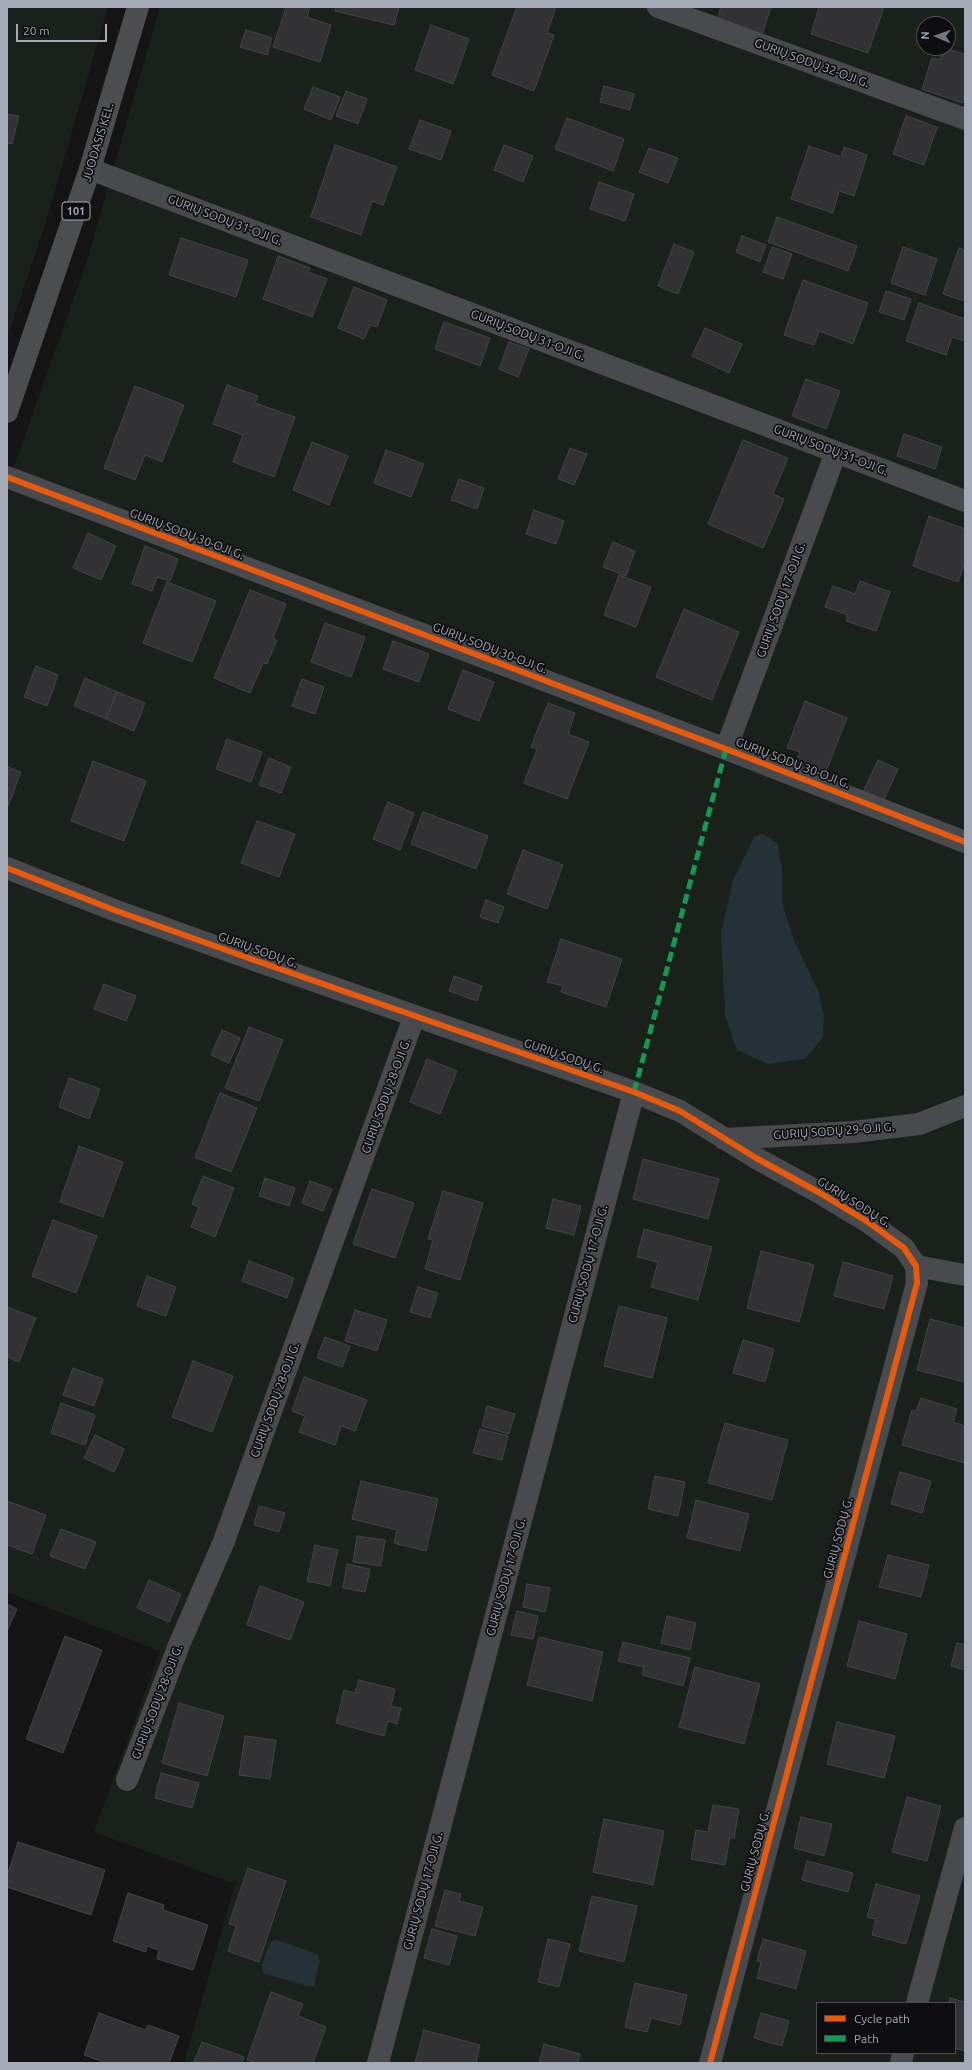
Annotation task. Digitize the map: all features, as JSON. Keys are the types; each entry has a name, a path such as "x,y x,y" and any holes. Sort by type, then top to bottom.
{"main road":[{"name":"JUODASIS KEL.","path":"7,412 90,169 138,7"}],"street":[{"name":"GURIŲ SODŲ 32-OJI G.","path":"658,7 965,119"},
{"name":"GURIŲ SODŲ 31-OJI G.","path":"90,169 965,501"},
{"name":"GURIŲ SODŲ 17-OJI G.","path":"726,749 836,452"},
{"name":"GURIŲ SODŲ 30-OJI G.","path":"7,477 726,749 965,842"},
{"name":"GURIŲ SODŲ G.","path":"7,868 121,912 414,1017 634,1092 680,1111 724,1139 868,1222 904,1248 916,1266 917,1283 710,2063"},
{"name":"GURIŲ SODŲ 28-OJI G.","path":"127,1780 179,1645 224,1540 414,1017"},
{"name":"GURIŲ SODŲ 17-OJI G.","path":"378,2063 634,1092"},
{"name":"GURIŲ SODŲ 29-OJI G.","path":"724,1139 853,1132 919,1124 965,1106"},
{"path":"916,1266 965,1275"},
{"path":"917,2002 965,1828"}],"shaded area":[{"path":"7,7 108,7 46,222 7,338"},
{"path":"160,7 965,7 965,2063 184,2063 235,1884 94,1832 160,1651 7,1592 7,486 86,264"},
{"path":"763,834 777,843 782,869 782,903 794,940 818,991 824,1016 823,1037 805,1059 768,1064 737,1050 725,1014 721,933 733,881 754,837"},
{"path":"274,1940 317,1954 320,1960 314,1986 307,1986 263,1973 262,1964 270,1943"}],"building":[{"path":"286,7 310,7 307,17 331,25 320,62 273,47"},
{"path":"336,7 399,7 394,25 335,11"},
{"path":"517,7 556,7 547,33 554,35 534,91 492,75"},
{"path":"721,7 771,7 762,35 717,21"},
{"path":"819,7 884,7 868,53 811,34"},
{"path":"431,25 469,39 453,84 415,70"},
{"path":"246,30 272,38 267,55 240,47"},
{"path":"956,51 965,54 965,93 962,103 922,89 932,58 940,60 941,56 956,56"},
{"path":"604,86 634,94 630,110 600,102"},
{"path":"313,87 340,97 331,120 304,109"},
{"path":"346,91 367,99 358,124 336,116"},
{"path":"7,114 19,116 12,144 7,143"},
{"path":"906,116 937,127 924,165 893,154"},
{"path":"567,118 624,139 613,171 555,149"},
{"path":"420,120 451,131 441,160 409,149"},
{"path":"335,145 397,167 383,205 372,201 361,235 311,217"},
{"path":"504,145 533,156 523,182 494,170"},
{"path":"809,146 841,157 844,147 867,155 854,196 839,191 833,213 791,199"},
{"path":"649,148 678,158 668,183 639,172"},
{"path":"599,182 634,194 625,221 590,209"},
{"path":"777,217 857,246 848,271 768,242"},
{"path":"742,236 766,245 760,262 736,252"},
{"path":"181,238 248,260 236,297 169,275"},
{"path":"674,244 694,252 678,294 658,286"},
{"path":"772,247 792,254 783,279 763,272"},
{"path":"903,247 937,259 925,295 891,283"},
{"path":"959,248 965,250 965,301 943,294"},
{"path":"278,256 310,268 308,272 327,279 312,317 263,299"},
{"path":"803,280 868,303 853,344 819,331 814,345 784,335"},
{"path":"354,287 387,300 377,327 370,325 364,339 338,328"},
{"path":"886,291 911,299 904,320 879,312"},
{"path":"919,303 965,319 965,341 952,337 946,355 906,341"},
{"path":"444,322 490,338 480,366 435,349"},
{"path":"705,328 742,344 729,373 692,356"},
{"path":"509,342 529,349 518,377 499,369"},
{"path":"806,379 840,391 826,429 792,416"},
{"path":"227,385 258,396 255,403 295,417 274,477 233,462 243,435 213,424"},
{"path":"135,386 184,405 162,462 145,455 135,480 104,468"},
{"path":"904,434 942,447 935,469 897,456"},
{"path":"743,440 788,458 773,494 784,499 763,548 708,524"},
{"path":"312,442 348,456 329,505 293,490"},
{"path":"570,448 587,454 574,485 558,479"},
{"path":"386,450 424,464 411,497 374,483"},
{"path":"459,479 484,488 477,509 451,500"},
{"path":"534,510 564,521 556,544 526,534"},
{"path":"929,516 965,529 965,563 958,582 913,566"},
{"path":"88,533 116,546 101,580 73,568"},
{"path":"613,542 635,551 626,576 603,567"},
{"path":"145,546 178,559 170,581 157,577 152,591 132,584"},
{"path":"619,575 651,587 636,627 604,615"},
{"path":"860,581 890,592 876,631 846,621 848,615 825,607 833,586 855,594"},
{"path":"167,582 216,601 192,662 143,643"},
{"path":"250,590 286,604 273,638 277,640 267,664 263,663 250,693 214,678"},
{"path":"684,609 739,632 712,700 656,677"},
{"path":"325,623 365,637 351,677 311,662"},
{"path":"393,641 429,654 419,682 383,669"},
{"path":"36,666 58,675 47,706 24,697"},
{"path":"463,670 494,682 479,721 448,709"},
{"path":"85,678 117,692 106,719 74,706"},
{"path":"302,679 324,687 315,714 292,706"},
{"path":"117,692 145,703 134,731 106,719"},
{"path":"805,701 847,718 823,779 794,767 800,752 787,748"},
{"path":"548,703 575,713 568,734 589,742 567,799 524,783 537,749 531,747"},
{"path":"227,739 262,752 251,782 216,769"},
{"path":"269,758 291,767 281,793 259,785"},
{"path":"878,760 898,769 882,804 862,794"},
{"path":"93,761 146,781 124,841 71,821"},
{"path":"7,767 21,772 7,809"},
{"path":"388,802 414,813 400,850 373,839"},
{"path":"423,812 488,836 476,869 411,844"},
{"path":"257,821 295,834 279,877 241,863"},
{"path":"523,850 563,865 547,909 507,894"},
{"path":"486,900 504,907 498,923 480,917"},
{"path":"561,939 622,959 606,1007 561,992 563,986 547,982"},
{"path":"454,976 482,986 477,1001 449,991"},
{"path":"104,984 136,996 126,1021 94,1009"},
{"path":"249,1027 283,1040 259,1101 225,1088"},
{"path":"222,1030 240,1038 229,1063 211,1055"},
{"path":"427,1059 457,1071 440,1114 410,1102"},
{"path":"69,1078 100,1089 89,1119 59,1107"},
{"path":"220,1093 257,1108 231,1172 195,1157"},
{"path":"79,1146 123,1162 103,1217 60,1202"},
{"path":"643,1159 719,1179 708,1219 633,1199"},
{"path":"203,1176 234,1188 215,1237 191,1227 199,1207 192,1204"},
{"path":"265,1178 295,1188 289,1206 259,1196"},
{"path":"310,1181 332,1189 323,1211 302,1203"},
{"path":"372,1189 414,1203 395,1258 353,1244"},
{"path":"443,1191 483,1203 460,1280 425,1269 433,1240 428,1239"},
{"path":"553,1199 581,1206 574,1235 546,1228"},
{"path":"53,1220 97,1236 76,1293 32,1276"},
{"path":"644,1229 712,1247 698,1300 651,1287 658,1262 637,1257"},
{"path":"761,1251 814,1265 799,1322 747,1308"},
{"path":"249,1261 294,1278 287,1298 242,1281"},
{"path":"843,1262 893,1276 884,1309 834,1296"},
{"path":"147,1276 176,1287 166,1316 137,1306"},
{"path":"418,1287 438,1293 430,1318 410,1312"},
{"path":"619,1306 667,1318 652,1378 604,1366"},
{"path":"7,1307 36,1318 19,1362 7,1357"},
{"path":"355,1310 387,1320 377,1351 345,1341"},
{"path":"930,1319 965,1328 965,1382 917,1370"},
{"path":"325,1337 350,1346 342,1367 317,1358"},
{"path":"743,1340 774,1349 765,1382 733,1373"},
{"path":"193,1361 233,1376 212,1432 172,1417"},
{"path":"73,1368 103,1379 94,1406 63,1395"},
{"path":"304,1377 367,1400 355,1431 341,1426 335,1445 299,1432 305,1416 292,1411"},
{"path":"921,1398 957,1409 953,1422 965,1426 965,1463 902,1445 912,1410 916,1411"},
{"path":"61,1403 95,1415 85,1445 51,1433"},
{"path":"487,1406 515,1414 509,1434 482,1426"},
{"path":"725,1423 788,1440 772,1500 708,1483"},
{"path":"480,1429 508,1436 502,1460 473,1453"},
{"path":"95,1435 124,1449 114,1472 84,1458"},
{"path":"900,1472 931,1481 922,1513 891,1504"},
{"path":"655,1476 685,1482 678,1516 648,1509"},
{"path":"361,1481 438,1499 426,1551 394,1543 397,1530 352,1519"},
{"path":"696,1500 749,1514 740,1551 687,1538"},
{"path":"7,1501 46,1515 32,1554 7,1545"},
{"path":"259,1506 285,1513 279,1532 254,1525"},
{"path":"61,1529 96,1542 85,1569 50,1556"},
{"path":"357,1536 385,1540 381,1566 353,1562"},
{"path":"315,1545 338,1550 330,1586 307,1581"},
{"path":"888,1555 929,1565 921,1597 879,1587"},
{"path":"347,1564 370,1569 365,1592 343,1588"},
{"path":"149,1580 181,1594 169,1622 137,1608"},
{"path":"527,1584 550,1588 545,1612 523,1607"},
{"path":"260,1586 304,1602 290,1640 247,1625"},
{"path":"7,1604 17,1609 7,1631"},
{"path":"517,1611 538,1616 533,1639 511,1635"},
{"path":"667,1616 696,1623 690,1650 661,1643"},
{"path":"859,1621 907,1634 895,1679 847,1666"},
{"path":"65,1636 102,1650 63,1753 26,1739"},
{"path":"539,1637 603,1652 592,1701 527,1685"},
{"path":"623,1642 690,1658 683,1686 642,1675 644,1667 618,1661"},
{"path":"957,1643 965,1645 965,1670 951,1666"},
{"path":"695,1667 760,1684 744,1744 679,1727"},
{"path":"359,1680 395,1689 391,1706 401,1708 397,1724 388,1721 384,1736 336,1723 344,1690 355,1693"},
{"path":"179,1703 224,1716 207,1776 162,1763"},
{"path":"837,1722 895,1736 884,1778 827,1764"},
{"path":"245,1736 276,1740 270,1779 239,1775"},
{"path":"161,1773 199,1783 192,1808 155,1798"},
{"path":"907,1797 941,1806 927,1861 892,1852"},
{"path":"713,1805 739,1809 734,1838 730,1837 725,1865 691,1859 696,1830 708,1832"},
{"path":"801,1817 832,1824 824,1856 794,1848"},
{"path":"604,1819 664,1831 653,1885 593,1872"},
{"path":"18,1842 105,1870 91,1915 7,1887 7,1876"},
{"path":"807,1861 853,1873 848,1892 802,1880"},
{"path":"248,1868 286,1881 259,1962 228,1951 236,1926 229,1924"},
{"path":"876,1884 920,1896 906,1944 872,1935 876,1919 867,1917"},
{"path":"445,1890 461,1894 459,1901 483,1907 475,1936 435,1926"},
{"path":"128,1893 164,1905 163,1910 208,1925 193,1970 157,1959 159,1950 147,1946 146,1952 113,1941"},
{"path":"592,1896 637,1906 624,1962 579,1951"},
{"path":"432,1929 457,1936 449,1965 424,1958"},
{"path":"548,1939 570,1944 559,1987 538,1982"},
{"path":"763,1939 806,1951 796,1989 757,1978 761,1962 757,1961"},
{"path":"635,1983 687,1995 680,2025 651,2018 647,2032 625,2027"},
{"path":"271,1992 303,2004 298,2016 326,2027 313,2063 256,2063 247,2060"},
{"path":"950,1998 965,2002 965,2051 956,2048 956,2002 949,2002"},
{"path":"99,2013 145,2030 148,2025 179,2036 169,2063 106,2063 84,2055"},
{"path":"761,2013 789,2021 782,2046 754,2038"},
{"path":"424,2030 480,2045 476,2063 415,2063"},
{"path":"202,2042 244,2057 242,2063 194,2062"},
{"path":"544,2044 580,2054 578,2063 539,2063"}],"marked path":[{"path":"634,1092 726,749"}],"cycle path":[{"path":"7,477 726,749 965,842"},
{"path":"7,868 114,910 634,1092 680,1111 756,1158 820,1193 868,1222 904,1248 916,1266 917,1283 710,2063"}]}
